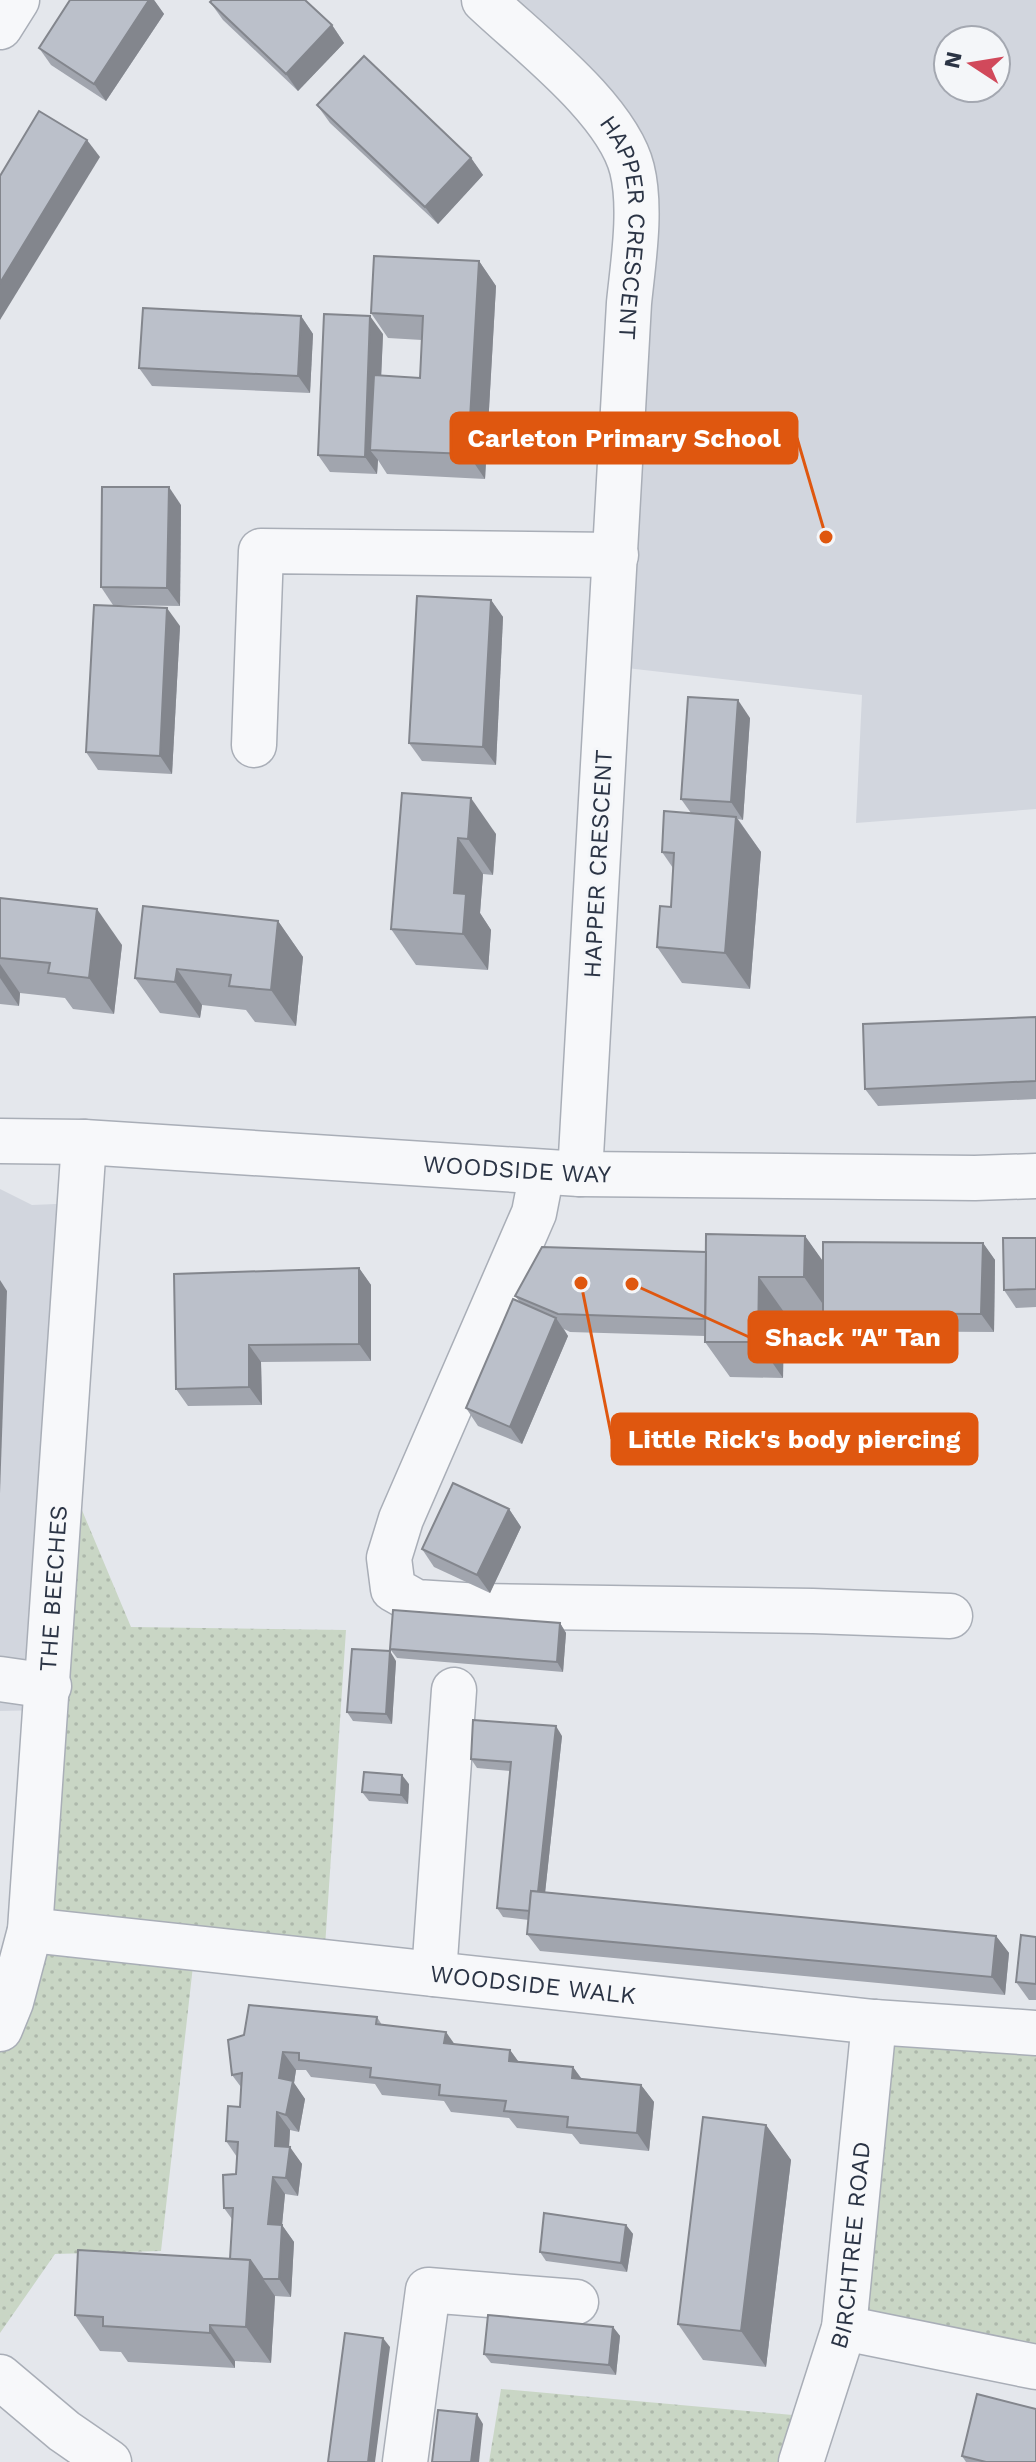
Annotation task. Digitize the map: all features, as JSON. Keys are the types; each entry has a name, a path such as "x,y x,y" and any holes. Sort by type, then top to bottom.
{"street":[{"path":"0,27 17,0"},
{"name":"HAPPER CRESCENT","path":"484,0 599,111 619,139 632,169 634,254 616,555 561,1173 534,1213 401,1519 389,1558 393,1589 416,1602 480,1606 950,1616"},
{"path":"254,745 261,551 616,555"},
{"name":"WOODSIDE WAY","path":"0,1141 84,1142 561,1173 1036,1176"},
{"name":"THE BEECHES","path":"0,2029 11,2002 30,1930 84,1142"},
{"path":"0,1679 49,1686"},
{"path":"434,1974 454,1690"},
{"name":"WOODSIDE WALK","path":"30,1930 874,2022 1036,2033"},
{"name":"BIRCHTREE ROAD","path":"801,2462 844,2328 874,2022"},
{"path":"405,2462 428,2290 576,2302"},
{"path":"844,2328 1036,2367"},
{"path":"0,2377 64,2431 109,2462"}],"shaded area":[{"path":"484,0 1036,0 1036,809 856,823 862,695 609,666 632,169"},
{"path":"0,1189 32,1205 79,1203 47,1710 0,1711"}],"green space":[{"path":"63,1465 131,1627 346,1630 324,1962 195,1948 161,2251 55,2254 0,2333 0,2029"},
{"path":"874,2022 1036,2033 1036,2367 844,2328"},
{"path":"501,2389 815,2417 801,2462 489,2462"}],"building":[{"path":"70,0 149,0 94,84 39,48"},
{"path":"305,0 332,25 286,74 210,2"},
{"path":"364,56 471,158 425,207 317,105"},
{"path":"39,111 87,140 0,283 0,176"},
{"path":"374,256 479,261 468,454 370,450 374,375 420,378 423,316 371,313"},
{"path":"143,308 301,316 298,376 139,368"},
{"path":"324,314 370,316 365,457 318,455"},
{"path":"102,487 169,487 167,588 101,587"},
{"path":"417,596 491,600 483,747 409,743"},
{"path":"94,605 167,608 160,756 86,752"},
{"path":"688,697 738,700 731,802 681,799"},
{"path":"402,793 471,798 468,839 458,838 454,893 466,894 463,934 391,929"},
{"path":"664,811 736,817 725,953 657,947 660,906 671,907 674,853 662,852"},
{"path":"0,898 97,909 89,978 48,973 50,963 0,958"},
{"path":"143,906 278,921 271,990 229,986 231,975 177,969 175,982 135,978"},
{"path":"1036,1017 1036,1081 865,1089 863,1024"},
{"path":"706,1234 805,1236 804,1277 759,1277 758,1342 705,1342"},
{"path":"1003,1238 1036,1238 1036,1289 1004,1290"},
{"path":"823,1242 983,1243 981,1314 823,1313"},
{"path":"542,1247 706,1252 705,1319 558,1314 515,1296"},
{"path":"359,1268 359,1344 249,1345 249,1387 176,1389 174,1274"},
{"path":"513,1299 556,1318 510,1427 466,1408"},
{"path":"453,1483 509,1509 477,1575 422,1549"},
{"path":"393,1610 560,1623 557,1662 390,1649"},
{"path":"352,1649 390,1651 386,1714 347,1712"},
{"path":"473,1720 556,1726 538,1892 531,1891 530,1911 497,1908 511,1762 471,1759"},
{"path":"364,1772 402,1775 401,1795 362,1792"},
{"path":"531,1891 996,1936 992,1977 527,1934"},
{"path":"1021,1935 1036,1937 1036,1984 1016,1982"},
{"path":"249,2005 377,2017 376,2024 446,2032 444,2043 510,2050 509,2061 573,2067 572,2078 641,2085 637,2133 567,2127 568,2117 504,2111 506,2101 439,2095 440,2085 370,2077 371,2068 299,2060 299,2053 283,2052 279,2078 293,2081 286,2115 277,2112 275,2146 290,2147 286,2178 273,2177 268,2224 282,2225 279,2279 263,2279 250,2260 230,2259 233,2208 224,2208 223,2175 236,2174 238,2142 226,2141 228,2106 240,2107 242,2073 232,2075 228,2040 244,2035"},
{"path":"703,2117 766,2125 741,2331 678,2324"},
{"path":"544,2213 626,2225 621,2263 540,2252"},
{"path":"78,2250 250,2260 246,2327 210,2325 210,2333 103,2326 103,2317 75,2315"},
{"path":"488,2315 613,2327 609,2365 484,2354"},
{"path":"345,2333 383,2338 368,2462 328,2462"},
{"path":"977,2394 1036,2409 1036,2462 986,2462 962,2456"},
{"path":"438,2410 477,2414 471,2462 432,2462"}],"place":[{"name":"Carleton Primary School","path":"826,537"},
{"name":"Little Rick's body piercing","path":"581,1283"},
{"name":"Shack \"A\" Tan","path":"632,1284"}]}
